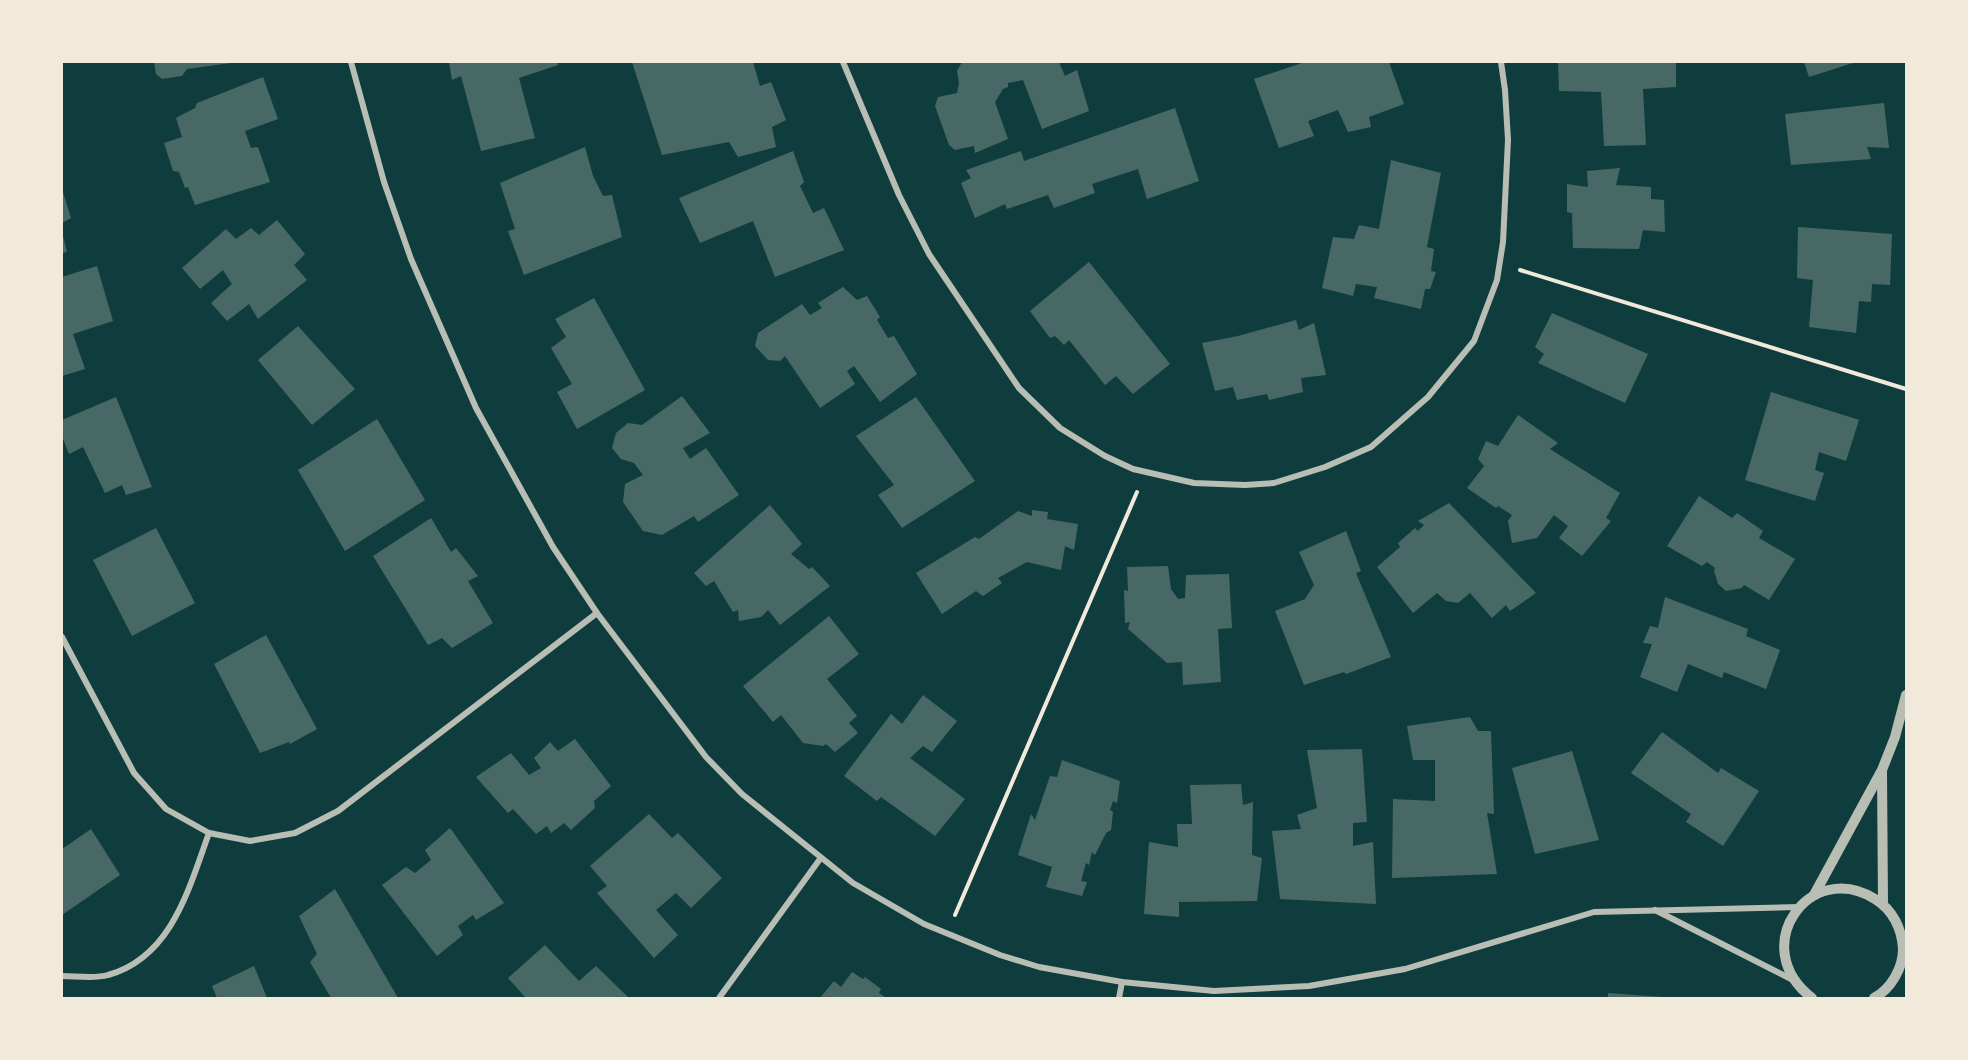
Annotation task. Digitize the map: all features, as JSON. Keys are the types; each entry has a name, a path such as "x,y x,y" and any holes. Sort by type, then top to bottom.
{"street":[{"path":"351,62 384,182 411,259 476,408 553,547 597,612 706,757 741,794 853,883 924,924 1000,955 1039,967 1122,982 1214,991 1309,986 1405,969 1594,912 1800,907"},
{"path":"843,62 899,195 929,254 1019,388 1060,428 1105,456 1145,472 1194,483 1245,485 1274,483 1325,467 1371,447 1428,398 1474,340 1497,280 1503,242 1508,140 1501,62"},
{"path":"62,637 134,773 166,809 209,832 250,841 295,834 338,812 597,612"},
{"path":"1797,989 1786,966 1783,950 1790,920 1814,895 1882,770 1895,737 1906,695"},
{"path":"1882,770 1883,903"},
{"path":"62,976 107,976 134,964 159,944 184,903 209,832"},
{"path":"719,999 820,859"},
{"path":"1814,895 1831,889 1850,888 1867,893 1883,903 1894,917 1901,933 1903,951 1900,968 1891,984 1877,998"},
{"path":"1655,910 1812,999"},
{"path":"1119,999 1122,982"}],"path":[{"path":"1529,273 1906,389"},
{"path":"947,934 1145,472"}],"building":[{"path":"154,62 231,63 187,69 182,76 162,79 156,74"},
{"path":"449,62 557,62 558,65 519,78 535,138 481,151 461,76 452,80"},
{"path":"632,62 753,62 760,86 771,82 786,120 772,127 776,147 738,157 729,142 662,155"},
{"path":"962,62 1059,62 1065,76 1077,70 1089,111 1042,129 1023,80 1008,83 1008,87 1003,89 995,102 1008,139 975,153 974,146 955,150 949,145 935,106 938,97 957,93 959,83 957,71"},
{"path":"1305,62 1389,62 1404,104 1369,117 1371,127 1348,132 1338,110 1308,121 1314,136 1279,148 1254,79"},
{"path":"1558,62 1676,62 1676,87 1643,89 1646,145 1604,146 1601,92 1559,91"},
{"path":"1804,62 1856,62 1809,77"},
{"path":"263,77 278,119 245,131 251,148 258,147 270,182 195,205 179,172 173,171 164,143 182,137 176,118 195,108 197,103"},
{"path":"1884,103 1889,148 1867,147 1871,159 1791,165 1785,114"},
{"path":"1175,108 1199,181 1147,199 1138,169 1092,184 1095,193 1054,208 1048,195 1007,209 1005,204 975,218 961,183 971,178 966,170 1021,151 1024,161"},
{"path":"585,147 593,176 603,196 612,195 622,237 524,275 508,231 515,229 500,183"},
{"path":"793,151 804,182 800,186 813,213 824,208 844,250 775,277 753,221 700,243 679,198"},
{"path":"1391,160 1441,173 1427,247 1434,249 1431,271 1436,272 1430,289 1425,289 1421,309 1374,298 1377,287 1356,284 1353,296 1322,288 1333,237 1354,239 1359,225 1379,229"},
{"path":"1620,168 1616,185 1651,187 1651,199 1664,200 1665,232 1643,230 1639,249 1573,248 1572,213 1567,212 1567,184 1588,187 1587,171"},
{"path":"62,189 71,218 62,223"},
{"path":"277,220 305,254 294,265 307,280 258,319 249,304 227,321 211,303 232,284 223,270 200,289 182,268 226,229 236,239 251,228 259,235"},
{"path":"1798,227 1892,234 1890,285 1872,284 1871,302 1859,301 1856,333 1809,327 1813,280 1797,278"},
{"path":"62,232 67,252 62,253"},
{"path":"1089,262 1170,364 1133,394 1116,376 1105,385 1069,340 1064,345 1055,336 1050,338 1030,311"},
{"path":"97,266 113,321 73,334 85,369 62,376 62,277"},
{"path":"843,287 857,300 867,296 880,317 877,320 888,338 894,336 917,374 880,402 854,366 847,371 855,384 820,408 785,356 780,361 768,360 755,346 758,333 802,304 810,315 822,308 818,303"},
{"path":"594,298 645,390 577,429 557,392 572,384 551,348 566,337 555,319"},
{"path":"1552,313 1648,354 1625,403 1538,363 1544,354 1535,347"},
{"path":"1296,320 1299,330 1314,323 1326,375 1301,378 1303,392 1269,400 1267,394 1237,400 1233,387 1215,391 1202,343"},
{"path":"298,326 355,389 312,425 258,360"},
{"path":"1771,392 1859,420 1846,461 1819,452 1815,470 1824,473 1815,501 1745,480"},
{"path":"682,396 710,433 683,448 690,459 706,448 739,495 698,522 694,516 662,535 643,531 623,502 625,484 643,475 634,463 621,459 612,448 616,433 628,423 642,425"},
{"path":"116,397 152,487 126,495 122,485 105,493 83,447 69,454 62,436 62,420"},
{"path":"916,397 975,481 902,528 878,495 894,485 856,436"},
{"path":"1518,415 1558,443 1550,449 1620,493 1606,518 1611,521 1582,556 1559,538 1568,526 1554,515 1537,538 1512,543 1508,521 1512,515 1498,506 1496,508 1467,488 1484,466 1478,459 1486,441 1498,446"},
{"path":"377,419 425,500 345,551 298,470"},
{"path":"1699,496 1732,518 1737,513 1763,531 1759,538 1795,559 1769,600 1744,585 1742,588 1726,591 1718,584 1715,568 1707,562 1702,566 1667,546"},
{"path":"1449,503 1536,593 1510,611 1506,605 1492,618 1470,593 1458,603 1446,601 1437,593 1413,613 1377,567 1400,547 1398,543 1415,528 1418,531 1424,525 1418,521"},
{"path":"770,505 802,544 791,554 809,569 812,567 830,586 780,625 768,610 761,617 739,621 738,610 733,612 714,581 706,586 694,573"},
{"path":"1032,510 1048,512 1047,519 1078,524 1074,550 1065,546 1061,570 1027,562 998,578 1002,583 983,596 976,591 942,614 916,573 975,537 979,539 1018,511 1032,516"},
{"path":"431,518 451,552 456,548 478,576 468,581 493,623 452,648 442,638 428,645 373,556"},
{"path":"156,528 195,603 132,636 93,560"},
{"path":"1346,531 1361,571 1356,573 1391,657 1346,674 1344,672 1304,685 1275,611 1305,599 1314,585 1299,552"},
{"path":"1168,566 1171,589 1178,599 1185,598 1186,575 1229,574 1232,628 1218,629 1221,682 1183,685 1182,662 1167,663 1128,629 1130,622 1125,623 1124,590 1128,591 1127,567"},
{"path":"1665,597 1748,629 1746,636 1780,650 1766,689 1724,672 1722,678 1688,664 1677,692 1640,677 1652,644 1643,643 1650,626 1658,628"},
{"path":"829,616 859,654 827,679 857,716 849,723 858,733 835,752 826,744 823,746 803,743 781,715 773,722 743,686"},
{"path":"266,635 317,729 290,744 289,742 260,753 214,664"},
{"path":"923,695 957,721 932,752 923,746 910,758 965,799 935,836 881,797 877,801 844,776 891,714 902,724"},
{"path":"1470,717 1478,731 1491,731 1494,814 1487,813 1497,874 1392,878 1393,799 1435,801 1435,760 1413,760 1407,726"},
{"path":"1662,732 1718,773 1721,768 1759,791 1723,846 1686,822 1691,814 1631,773"},
{"path":"575,739 611,786 594,801 595,808 571,830 564,823 551,833 547,826 536,834 513,809 508,813 476,777 511,753 529,775 541,768 534,758 550,742 558,751"},
{"path":"1362,749 1367,822 1353,823 1353,846 1373,842 1376,904 1280,899 1272,831 1301,829 1297,815 1317,808 1307,750"},
{"path":"1572,751 1599,840 1535,854 1512,768"},
{"path":"1062,760 1120,781 1117,803 1113,801 1110,810 1113,812 1111,830 1106,833 1095,855 1092,852 1089,865 1086,863 1081,881 1087,882 1082,896 1046,887 1052,867 1018,855 1031,814 1035,820 1050,776 1057,777"},
{"path":"1241,784 1243,805 1253,802 1252,855 1262,858 1257,901 1179,902 1179,917 1144,914 1149,842 1178,847 1177,824 1192,824 1190,785"},
{"path":"649,814 672,838 678,833 722,878 691,908 676,893 656,910 678,935 654,958 597,893 607,886 590,866"},
{"path":"450,828 504,903 476,920 473,915 458,926 463,935 437,956 382,885 406,867 415,873 431,860 425,850"},
{"path":"91,829 120,875 62,915 62,849"},
{"path":"335,889 398,998 331,998 310,962 317,954 299,916"},
{"path":"545,945 579,981 596,966 629,998 526,998 508,978"},
{"path":"254,966 267,998 217,998 212,986"},
{"path":"852,972 863,979 865,977 881,989 879,993 886,998 820,998 834,981 841,987"},
{"path":"1608,993 1663,997 1663,998 1608,998"}]}
